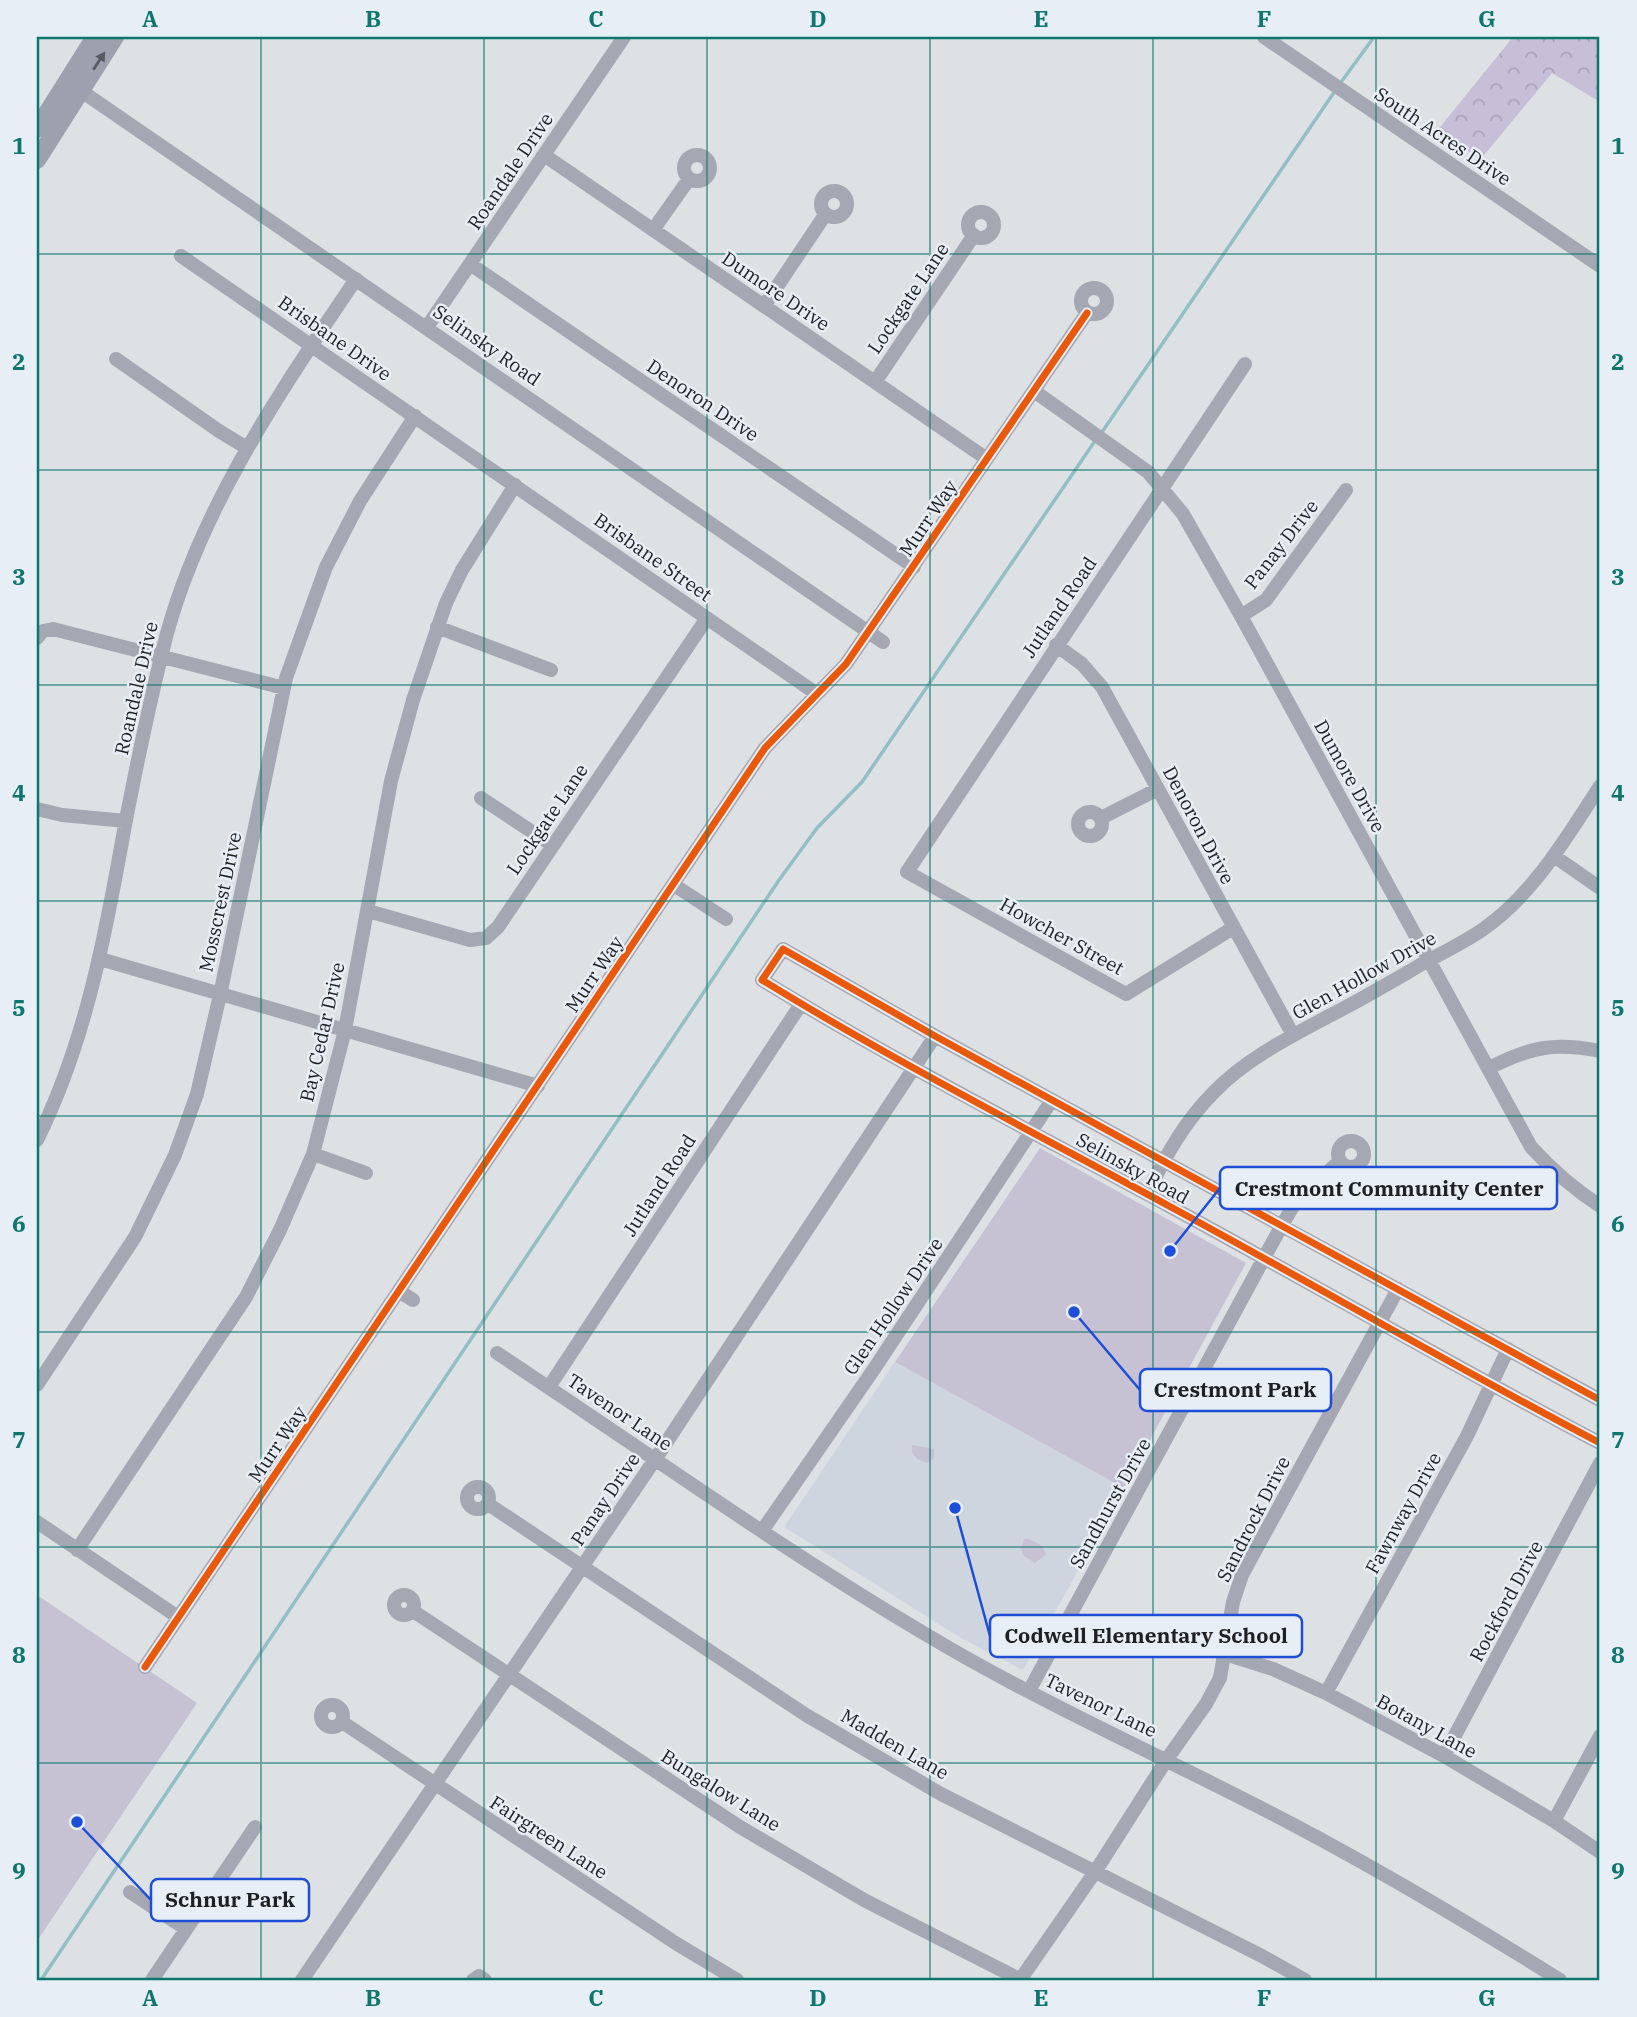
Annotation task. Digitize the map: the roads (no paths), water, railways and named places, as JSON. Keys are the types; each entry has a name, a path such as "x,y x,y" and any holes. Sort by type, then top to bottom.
{"main road":[{"path":"37,160 96,37"},
{"path":"37,129 115,37"}],"street":[{"name":"Roandale Drive","path":"427,327 624,37"},
{"name":"South Acres Drive","path":"1264,37 1600,266"},
{"name":"Selinsky Road","path":"74,86 883,642"},
{"name":"Dumore Drive","path":"544,155 987,459"},
{"path":"653,230 689,178"},
{"path":"764,306 825,215"},
{"name":"Lockgate Lane","path":"875,382 974,235"},
{"name":"Brisbane Drive","path":"181,256 467,452"},
{"name":"Denoron Drive","path":"470,264 914,567"},
{"name":"Roandale Drive","path":"37,1140 73,1052 100,959 161,655 192,563 247,448 356,279"},
{"name":"Murr Way","path":"145,1667 765,748 846,664 869,633 1087,313"},
{"path":"116,359 247,448"},
{"name":"Jutland Road","path":"906,872 1245,364"},
{"name":"Dumore Drive","path":"1034,391 1140,465 1163,487 1183,514 1531,1147 1558,1175 1600,1206"},
{"name":"Mosscrest Drive","path":"37,1385 135,1237 175,1156 197,1094 284,688 326,567 360,500 415,416"},
{"name":"Brisbane Street","path":"467,452 817,694"},
{"name":"Bay Cedar Drive","path":"77,1550 246,1297 280,1230 313,1154 345,1030 391,781 413,700 437,627 462,570 515,485"},
{"name":"Panay Drive","path":"1241,616 1266,600 1346,490"},
{"name":"Lockgate Lane","path":"368,911 470,940 486,938 498,927 707,618"},
{"path":"437,627 551,670"},
{"path":"40,635 53,629 284,688"},
{"name":"Denoron Drive","path":"1056,645 1082,664 1102,687 1293,1035"},
{"name":"Glen Hollow Drive","path":"1147,1194 1163,1159 1182,1129 1214,1091 1249,1062 1293,1035 1484,929 1513,905 1554,856 1600,786"},
{"path":"1101,818 1158,789"},
{"path":"481,798 552,845"},
{"path":"37,809 62,815 126,821"},
{"path":"1554,856 1600,888"},
{"name":"Howcher Street","path":"906,872 1126,994 1233,928"},
{"path":"674,885 726,919"},
{"name":"Selinsky Road","path":"1600,1399 935,1036 783,948 762,980 915,1069 1600,1443"},
{"path":"100,959 538,1086"},
{"name":"Jutland Road","path":"549,1387 801,1004"},
{"name":"Panay Drive","path":"302,1980 655,1459 935,1036"},
{"path":"1489,1068 1518,1053 1550,1047 1574,1046 1600,1051"},
{"name":"Glen Hollow Drive","path":"762,1531 874,1369 1052,1100"},
{"path":"313,1154 366,1173"},
{"name":"Sandhurst Drive","path":"1029,1691 1282,1225 1298,1198 1340,1161"},
{"name":"Sandrock Drive","path":"1021,1980 1096,1872 1220,1678 1233,1602 1242,1575 1398,1289"},
{"path":"399,1291 413,1300"},
{"name":"Fawnway Drive","path":"1326,1693 1467,1436 1508,1349"},
{"name":"Tavenor Lane","path":"497,1353 762,1531 950,1648 1389,1877 1560,1980"},
{"name":"Rockford Drive","path":"1444,1756 1600,1464"},
{"name":"Madden Lane","path":"488,1504 806,1715 941,1794 1305,1980"},
{"path":"37,1522 178,1617"},
{"name":"Bungalow Lane","path":"413,1611 740,1827 864,1900 1021,1980"},
{"name":"Botany Lane","path":"1225,1654 1273,1669 1326,1693 1444,1756 1554,1821 1600,1852"},
{"name":"Fairgreen Lane","path":"342,1722 677,1944 737,1980"},
{"path":"1554,1821 1600,1736"},
{"path":"152,1980 255,1826"},
{"path":"130,1892 186,1929"},
{"path":"473,1980 479,1976 485,1980"}],"waterway":[{"path":"1339,85 1374,37"},
{"path":"1100,435 1335,91"},
{"path":"41,1980 779,880 817,828 862,782 1095,441"}],"place":[{"name":"Crestmont Community Center","path":"1170,1251"},
{"name":"Crestmont Park","path":"1074,1312"},
{"name":"Codwell Elementary School","path":"955,1508"},
{"name":"Schnur Park","path":"77,1822"}]}
